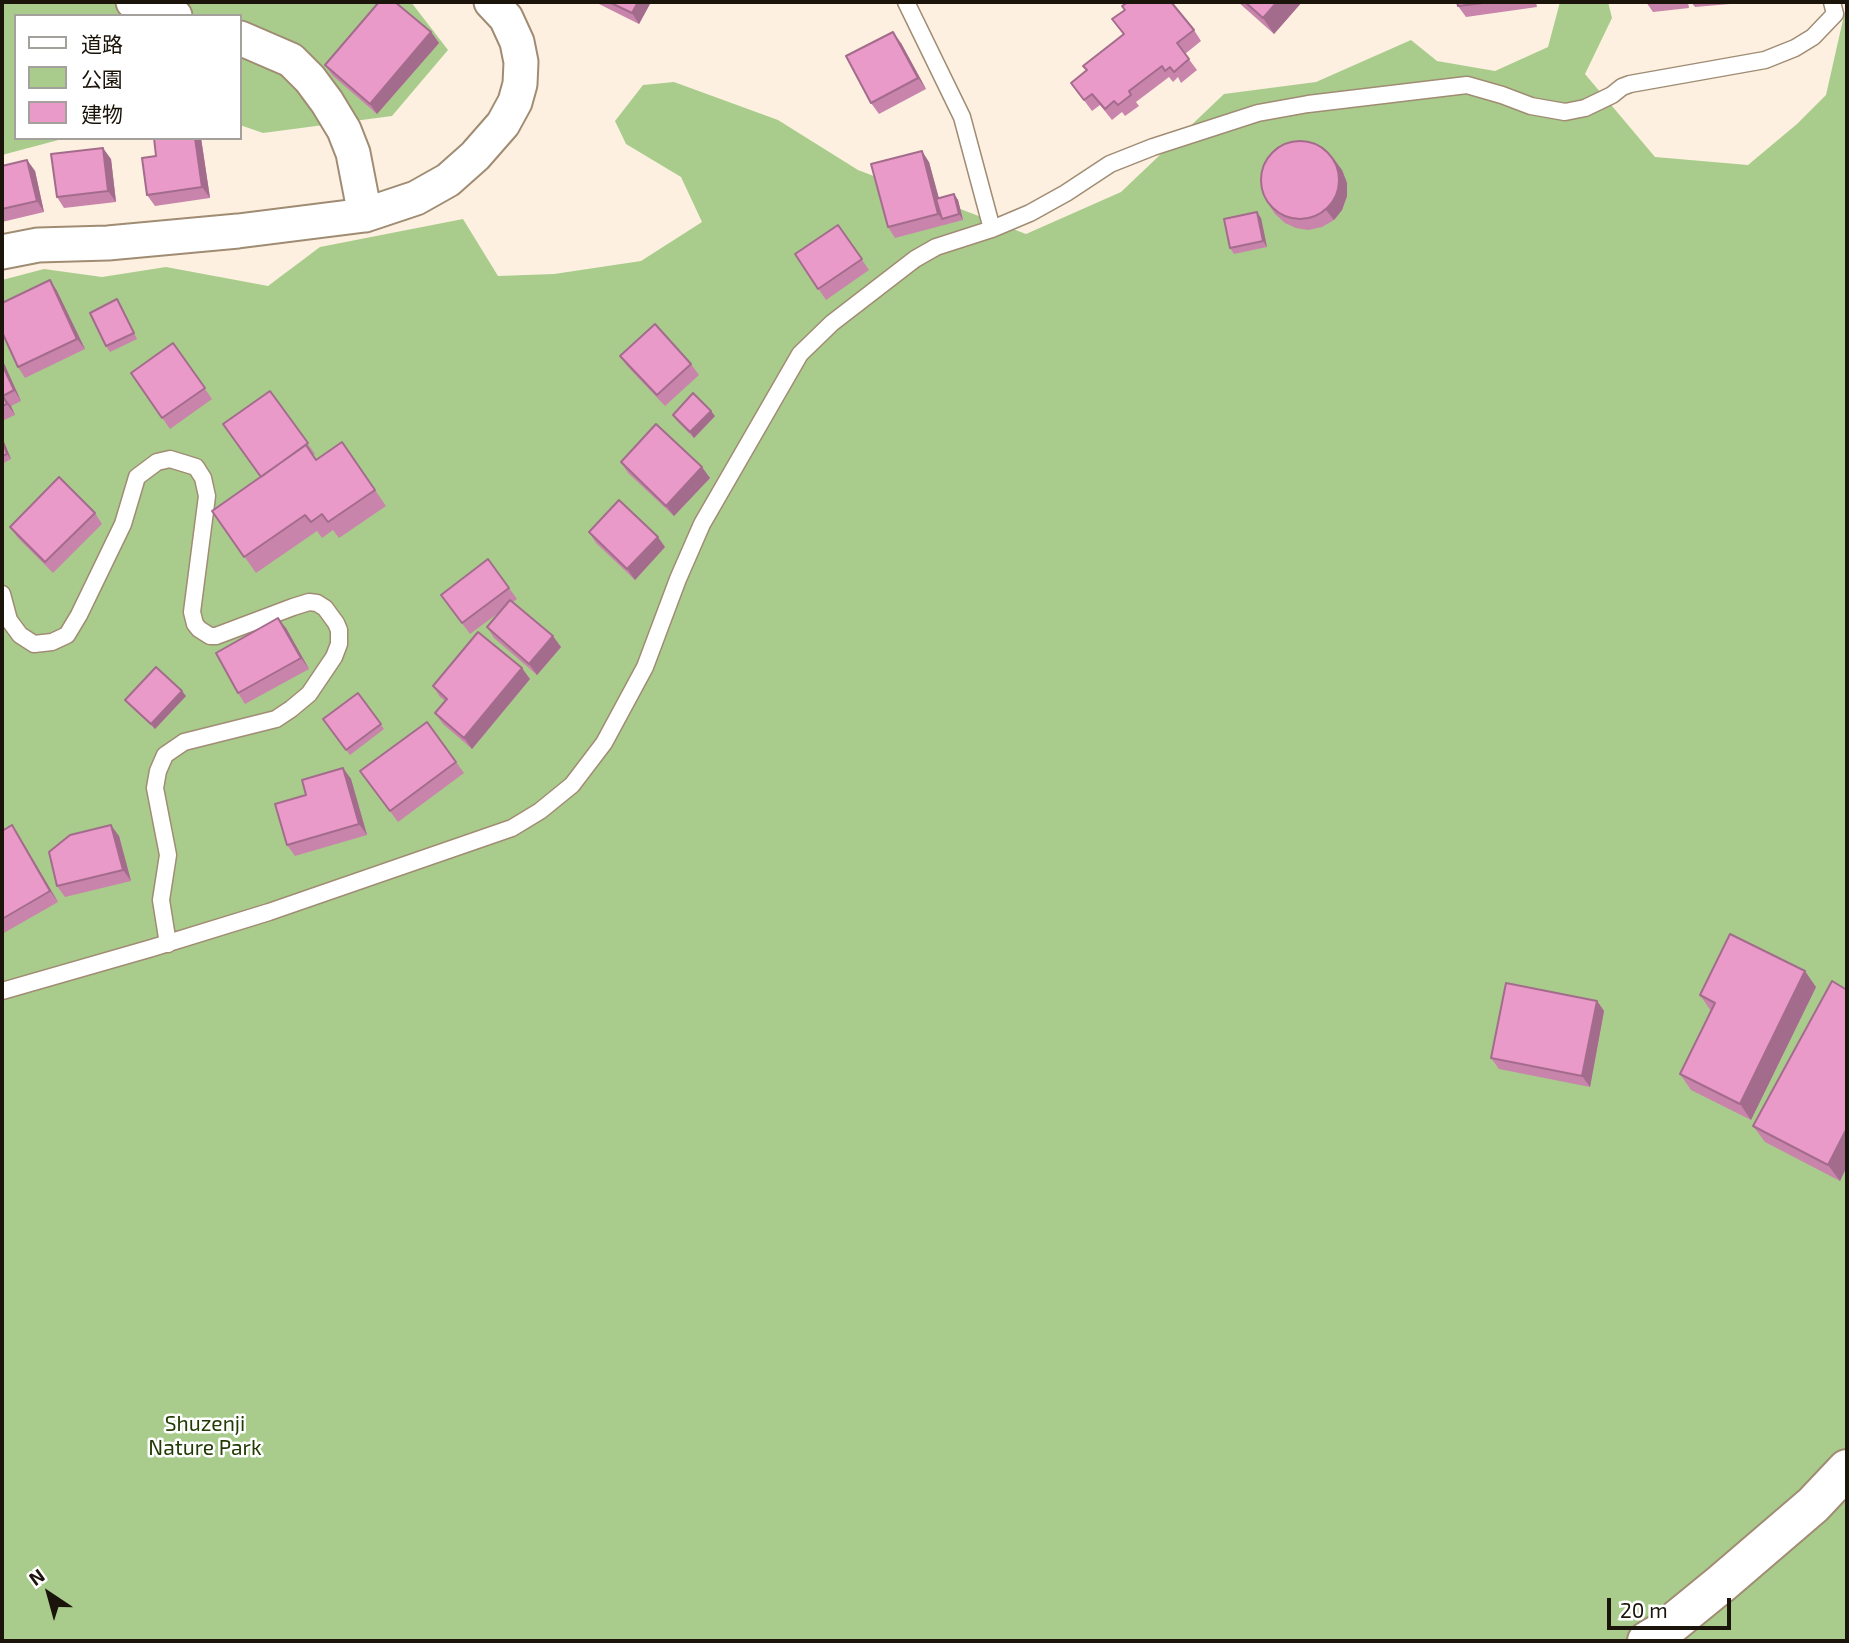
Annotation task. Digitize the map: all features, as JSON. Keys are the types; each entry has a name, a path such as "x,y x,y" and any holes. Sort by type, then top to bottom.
{"street":[{"path":"133,2 169,14"},
{"path":"2,252 37,245 108,243 365,215 416,198 448,180 475,156 503,124 515,102 522,62 517,42 506,19 491,2"},
{"path":"242,39 291,60 321,94 344,130 354,153 365,215"},
{"path":"1647,1641 1722,1583 1813,1505 1847,1469"}],"lane":[{"path":"906,2 962,117 992,229"},
{"path":"2,991 269,912 512,828 540,811 572,785 604,743 645,667 702,524 800,354 832,323 936,247 992,229 1030,213 1110,164 1258,113 1308,104 1467,85 1531,106 1565,112 1585,108 1630,84 1766,60 1813,37 1835,14 1832,2"},
{"path":"2,594 9,620 20,635 34,644 52,642 67,635 123,524 137,477 157,462 170,459 196,467 203,478 207,496 191,612 199,629 210,636 216,636 309,603 317,603 325,608 336,623 339,644 334,657 309,694 291,709 276,719 184,742 165,755 155,788 168,855 161,900 168,944"}],"green space":[{"path":"2,2 411,2 448,50 392,116 263,133 242,126 242,14 14,14 14,140 58,140 2,155"},
{"name":"Shuzenji Nature Park","path":"1560,2 1608,2 1612,18 1585,74 1655,157 1748,165 1797,124 1826,95 1847,2 1847,1641 2,1641 2,280 44,269 102,277 166,267 268,286 320,247 463,219 498,276 554,274 641,261 702,222 681,177 626,144 615,121 643,85 674,82 778,120 858,170 1026,234 1121,192 1224,94 1316,82 1411,40 1437,61 1495,71 1548,47"}],"building":[{"path":"379,2 395,2 431,32 370,104 325,65"},
{"path":"609,2 638,2 632,13"},
{"path":"1128,2 1171,2 1194,30 1177,43 1189,59 1174,72 1170,67 1165,71 1162,66 1129,91 1131,95 1118,105 1114,101 1105,109 1092,94 1084,100 1071,83 1087,70 1083,66 1124,34 1112,19 1125,10 1122,6"},
{"path":"1245,2 1277,2 1263,18"},
{"path":"1457,2 1492,2 1458,6"},
{"path":"893,32 918,78 871,103 846,56"},
{"path":"154,140 195,140 202,187 147,195 142,158 156,156"},
{"path":"1292,141 1308,141 1322,147 1333,158 1339,172 1339,188 1333,202 1322,213 1308,219 1292,219 1278,213 1267,202 1261,188 1261,172 1267,158 1278,147"},
{"path":"103,148 108,191 57,197 51,154"},
{"path":"922,151 938,214 888,227 871,164"},
{"path":"27,160 37,201 2,209 2,166"},
{"path":"954,194 959,214 942,219 936,199"},
{"path":"1257,212 1263,241 1230,248 1224,219"},
{"path":"838,225 862,259 818,289 795,254"},
{"path":"50,280 77,339 18,367 2,332 2,303"},
{"path":"117,299 134,333 106,346 90,313"},
{"path":"655,324 691,364 657,395 620,356"},
{"path":"173,343 205,388 162,418 131,373"},
{"path":"2,364 14,390 3,396 7,404 2,406"},
{"path":"270,391 308,443 261,477 223,424"},
{"path":"693,393 711,411 690,432 673,415"},
{"path":"656,424 702,467 666,506 621,462"},
{"path":"2,440 7,454 2,456"},
{"path":"342,442 375,490 328,522 322,514 311,522 305,515 244,557 212,511 306,445 316,460"},
{"path":"59,477 95,513 45,562 10,527"},
{"path":"619,500 658,537 627,569 589,532"},
{"path":"488,559 509,588 462,623 441,595"},
{"path":"510,600 553,636 529,664 487,627"},
{"path":"278,618 301,658 238,693 216,653"},
{"path":"478,632 522,668 464,738 435,713 447,699 433,686"},
{"path":"156,667 182,691 151,724 125,700"},
{"path":"358,693 381,724 346,750 323,719"},
{"path":"427,722 456,762 390,811 360,771"},
{"path":"343,768 359,824 287,845 275,804 306,795 302,780"},
{"path":"12,825 50,891 2,919 2,831"},
{"path":"111,825 123,870 57,886 49,852 70,835"},
{"path":"1730,934 1805,971 1740,1104 1680,1074 1715,1003 1700,995"},
{"path":"1832,981 1847,990 1847,1128 1828,1165 1753,1126"},
{"path":"1506,983 1597,1001 1582,1076 1491,1058"}]}
